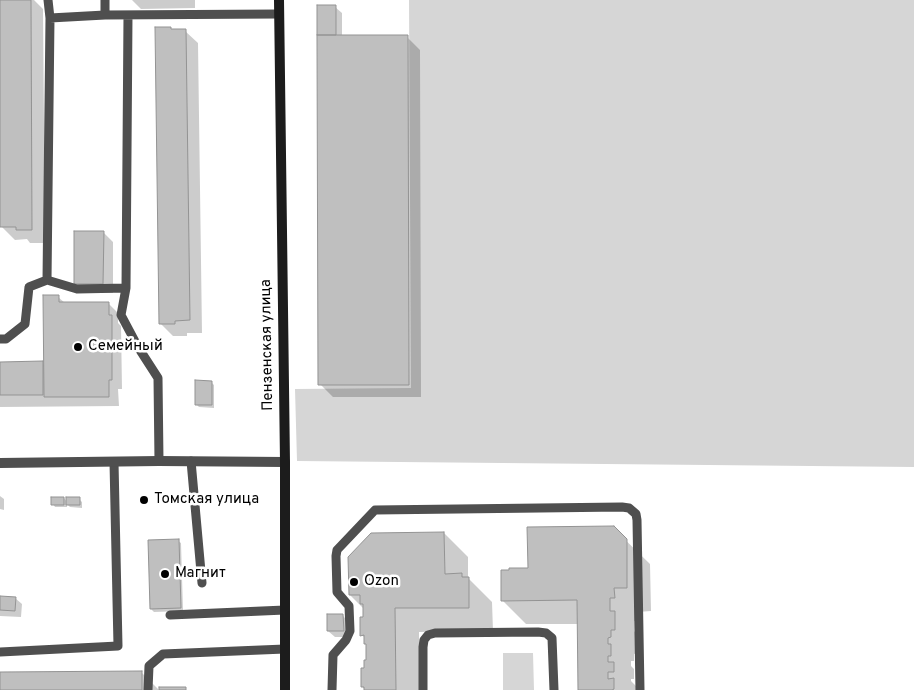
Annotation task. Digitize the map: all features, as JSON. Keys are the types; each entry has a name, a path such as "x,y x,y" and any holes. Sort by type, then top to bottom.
{"street":[{"name":"Пензенская улица","path":"279,0 285,462 285,690"},
{"path":"0,463 285,462"}],"lane":[{"path":"47,280 50,18 48,0"},
{"path":"105,0 105,15"},
{"path":"50,18 105,15 279,14"},
{"path":"128,15 126,288 121,315 138,347 158,378 160,461"},
{"path":"0,339 6,340 25,324 29,287 47,280 77,289 126,288"},
{"path":"191,461 202,583"},
{"path":"0,652 118,646 114,462"},
{"path":"332,690 333,655 346,640 350,631 349,606 337,592 337,550 375,510 622,507 629,508 636,514 637,520 640,690"},
{"path":"170,615 285,610"},
{"path":"423,690 423,647 424,640 428,635 435,633 538,632 546,633 552,638 554,690"},
{"path":"148,690 149,666 163,654 284,649"}],"shaded area":[{"path":"409,0 914,0 914,467 297,461 295,389 411,388"},
{"path":"503,653 533,653 534,690 503,690"}],"building":[{"path":"0,0 31,0 32,230 0,227"},
{"path":"317,5 336,5 336,35 317,35"},
{"path":"155,27 186,29 190,320 175,321 175,324 159,324"},
{"path":"317,35 408,35 409,385 318,385"},
{"path":"74,231 104,231 103,284 74,284"},
{"name":"Семейный","path":"43,295 59,295 59,302 109,302 109,315 112,315 112,380 109,380 109,397 44,397"},
{"path":"43,361 43,395 0,395 0,362"},
{"path":"195,380 212,381 212,405 195,405"},
{"path":"51,497 64,497 64,505 51,505"},
{"path":"66,497 80,497 80,505 66,505"},
{"path":"614,526 627,539 627,588 614,588 615,598 610,598 610,611 615,611 615,630 611,630 611,637 608,638 608,644 611,644 611,656 608,656 608,662 614,662 614,672 608,672 608,679 614,678 614,689 578,690 577,600 501,601 501,570 528,568 527,527"},
{"path":"444,532 445,574 462,573 462,577 469,577 469,608 395,608 396,690 364,690 364,687 361,687 361,668 364,668 364,660 366,660 366,644 364,644 364,635 360,636 360,617 363,617 363,604 360,604 360,595 349,595 348,557 371,533"},
{"name":"Магнит","path":"179,539 181,608 150,609 148,540"},
{"path":"0,596 16,597 15,611 0,610"},
{"path":"327,614 343,614 344,631 327,631"},
{"path":"142,671 142,690 0,690 0,672"},
{"path":"159,687 186,687 186,690 159,690"}],"place":[{"name":"Семейный","path":"78,347"},
{"name":"Томская улица","path":"144,500"},
{"name":"Магнит","path":"165,574"},
{"name":"Ozon","path":"354,582"}]}
